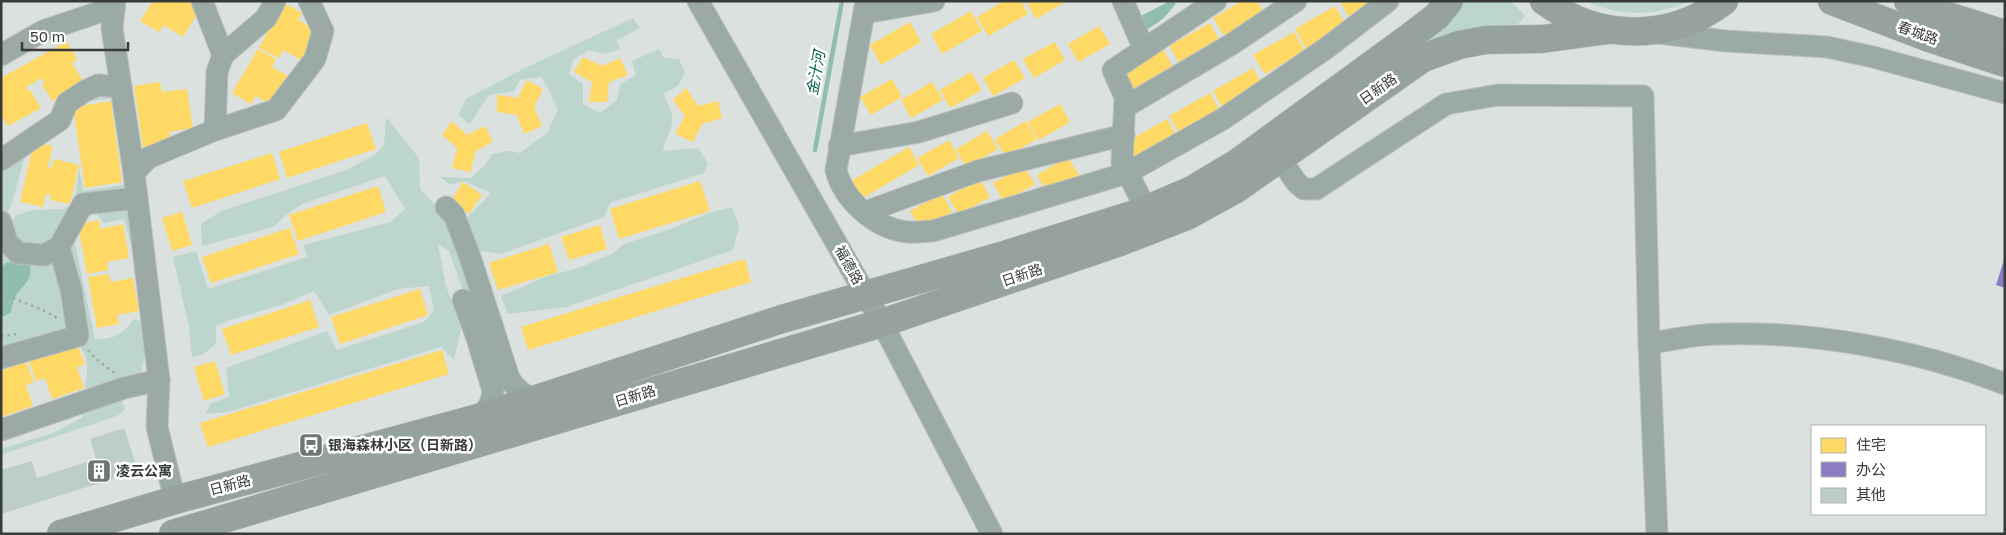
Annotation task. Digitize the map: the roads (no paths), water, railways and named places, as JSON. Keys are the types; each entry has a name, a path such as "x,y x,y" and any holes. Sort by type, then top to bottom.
{"main road":[{"name":"日新路","path":"60,534 175,500 478,418 782,319 1001,256 1146,209 1192,190 1237,163 1437,16 1449,1"},
{"path":"1544,1 1574,19 1608,30 1645,32 1681,25 1698,18 1724,1"},
{"name":"春城路","path":"1832,1 1929,38 2005,63"},
{"name":"春城路","path":"1908,1 1935,12 2005,34"},
{"name":"日新路","path":"173,534 882,323 1120,242 1187,216 1236,189 1423,58 1459,45 1485,40 1542,39 1608,30"},
{"name":"日新路","path":"125,533 430,432"},
{"name":"日新路","path":"224,534 402,465"}],"street":[{"path":"202,1 223,55"},
{"path":"215,130 217,72 223,55 266,18 275,1"},
{"path":"134,173 148,158 215,130 276,110 315,59 323,31 309,1"},
{"path":"934,1 865,7 836,170 839,183 852,203 881,224 908,232 933,231 1127,173 1223,119 1328,47 1388,1"},
{"path":"1123,1 1144,49"},
{"path":"1146,209 1122,162 1125,97 1113,70 1216,1"},
{"path":"1125,107 1232,44 1296,1"},
{"name":"福德路","path":"704,3 882,323 992,534"},
{"path":"1,55 43,31 115,4 112,28 134,173 159,380 157,427 175,500"},
{"path":"1645,32 1726,41 1827,47 1873,57 2005,92"},
{"path":"1,160 60,120 67,103 85,92 98,85 121,87"},
{"path":"1280,158 1296,182 1304,189 1316,189 1446,104 1498,95 1643,96 1649,343 1657,534"},
{"path":"839,146 919,132 1012,103"},
{"path":"865,212 978,171 1124,135"},
{"path":"1,222 7,242 18,253 44,255 59,246 83,204 137,198"},
{"path":"446,207 454,215 465,246 484,331 493,391 492,400 486,411 478,418"},
{"path":"1,358 78,336 70,289 59,246"},
{"path":"462,300 484,331 514,386 524,396 537,400"},
{"path":"1649,343 1719,334 1785,334 1920,357 1976,372 2005,384"},
{"path":"1,430 124,388 159,380"}],"waterway":[{"name":"金汁河","path":"815,150 842,1"}],"place":[{"name":"银海森林小区（日新路）","path":"311,445"},
{"name":"凌云公寓","path":"99,471"}]}
